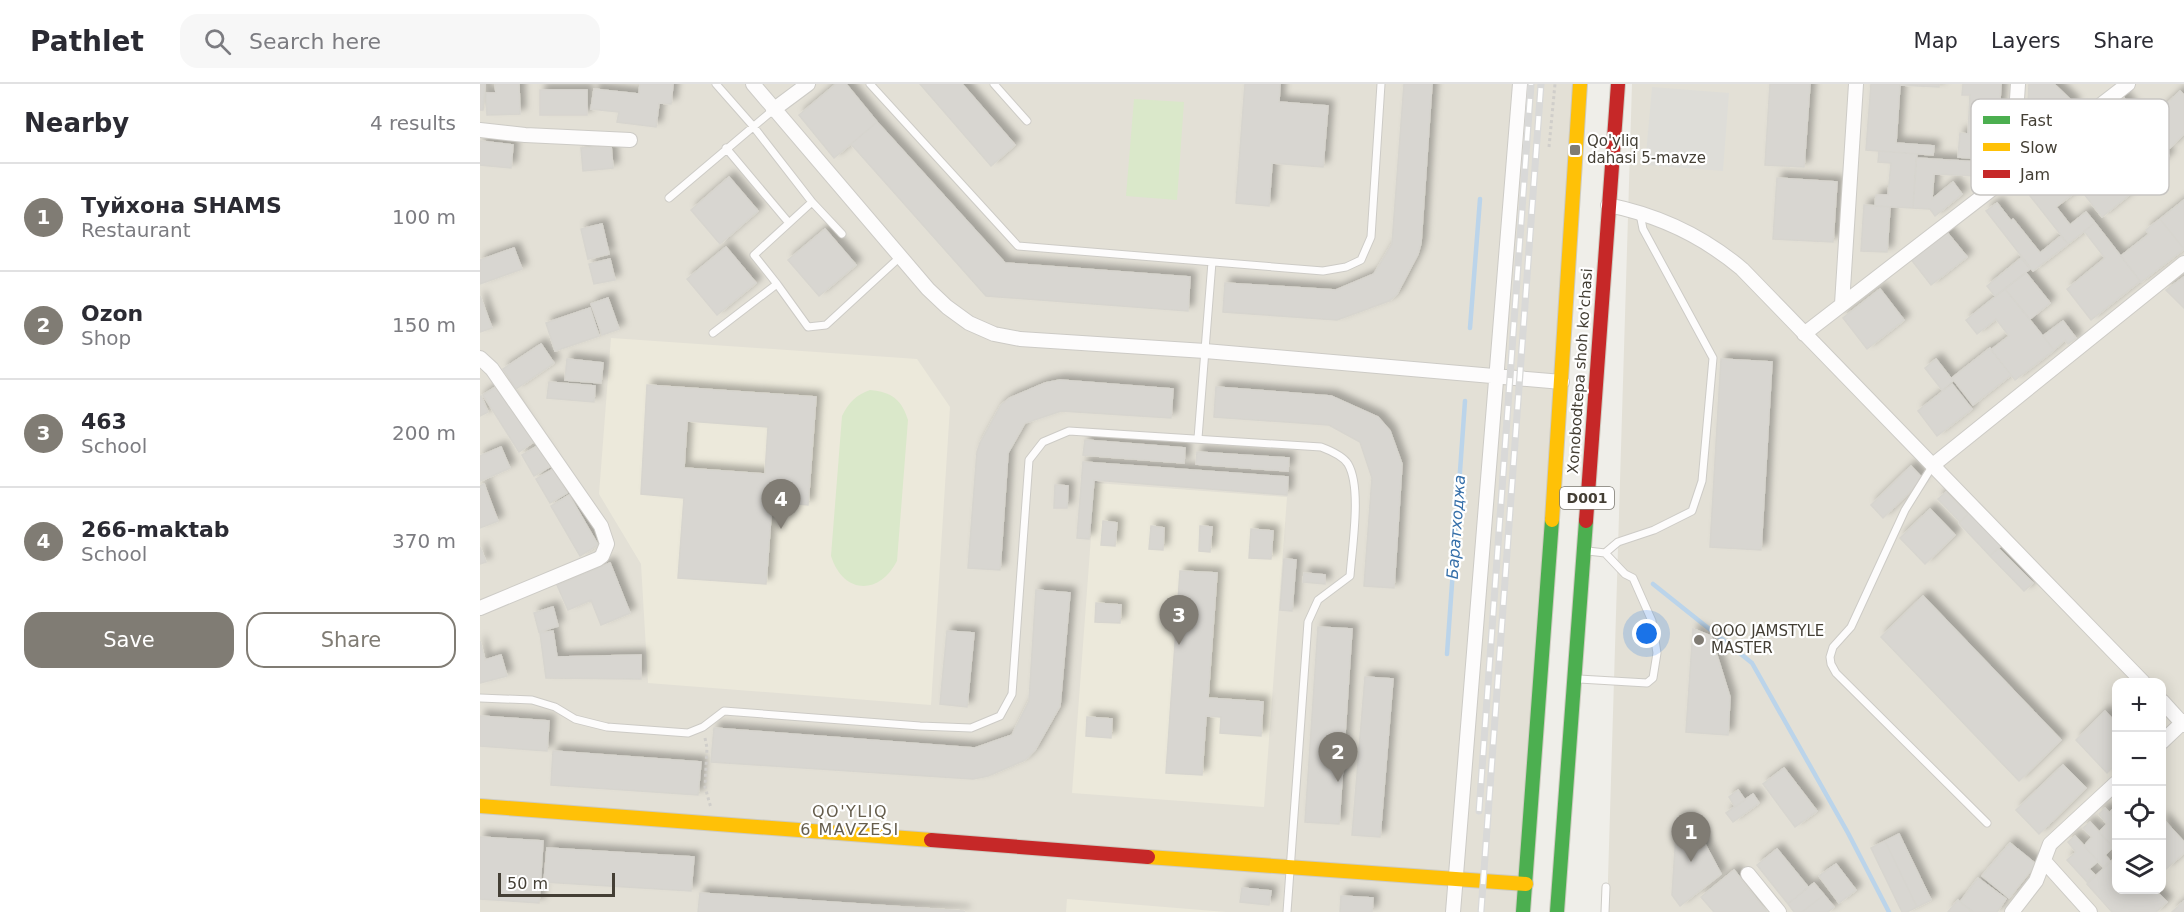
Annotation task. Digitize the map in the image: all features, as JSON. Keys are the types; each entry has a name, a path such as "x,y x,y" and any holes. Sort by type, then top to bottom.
{"main road":[{"name":"Xonobodtepa shoh ko'chasi","path":"1557,912 1552,752 1562,382 1580,84"},
{"name":"Xonobodtepa shoh ko'chasi","path":"1523,912 1526,884 1552,752 1574,679 1618,84"},
{"path":"480,806 1526,884"}],"street":[{"path":"753,84 928,289 969,323 994,334 1020,339 1205,351 1562,382"},
{"path":"773,110 808,84"},
{"path":"1453,912 1521,84"},
{"path":"1842,304 1856,84"},
{"path":"2017,99 2018,84"},
{"path":"2109,99 2128,84"},
{"path":"480,130 525,135 630,140"},
{"path":"1804,334 1985,195"},
{"path":"1608,205 1639,212 1692,234 1723,253 1760,285 1804,334 2139,678"},
{"path":"1934,465 2156,283 2184,263"},
{"path":"480,358 492,369 602,526 607,544 602,556 598,559 480,608"},
{"path":"2166,705 2183,723 2166,738"},
{"path":"2012,912 2036,881 2050,844 2113,786"},
{"path":"2045,862 2090,912"},
{"path":"1748,874 1779,912"}],"lane":[{"path":"716,84 753,126 812,202 842,234"},
{"path":"870,84 1018,246 1323,271 1346,267 1360,260 1371,237 1382,84"},
{"path":"994,84 1027,121"},
{"path":"669,198 773,110"},
{"path":"726,148 789,223"},
{"path":"812,202 754,255 808,327 826,326 900,257"},
{"path":"1605,553 1618,543 1654,530 1692,512 1702,481 1713,358 1643,229 1639,212"},
{"path":"1198,438 1212,262"},
{"path":"713,333 777,284"},
{"path":"480,698 532,700 555,707 575,718 607,727 688,733 703,727 724,711 971,728 1000,716 1012,694 1029,460 1043,442 1069,431 1321,447 1348,463 1356,490 1350,576 1318,600 1308,622 1287,912"},
{"path":"1934,465 1905,510 1851,627 1833,647 1830,657 1831,664 1836,673 1988,823"},
{"path":"1574,679 1647,683 1653,678 1657,653 1652,621 1632,578 1625,574 1605,553 1583,551"},
{"path":"1605,912 1606,887"}],"path":[{"path":"1549,147 1555,84"},
{"path":"703,727 707,748 705,787 715,824"}],"shaded area":[{"name":"QO'YLIQ 6 MAVZESI","path":"480,84 1580,84 1523,912 480,912"},
{"path":"1632,84 2184,84 2184,912 1607,912"},
{"path":"1652,87 1729,93 1723,171 1645,165"},
{"path":"611,338 917,359 950,407 931,705 648,683 641,564 599,494"},
{"path":"1095,483 1287,497 1264,807 1072,793"},
{"path":"1067,899 1226,912 1066,912"}],"green space":[{"path":"1134,99 1184,102 1177,200 1126,196"},
{"path":"870,390 895,398 903,407 908,420 897,561 881,580 862,586 852,584 844,578 831,556 842,416 853,400"}],"building":[{"path":"480,84 485,84 483,110 480,110"},
{"path":"495,84 519,84 520,114 487,115 486,93 496,93"},
{"path":"640,84 673,84 671,104 659,103 656,127 617,122 619,112 591,109 594,89 639,94"},
{"path":"836,84 846,84 877,122 834,158 799,115"},
{"path":"920,84 962,84 1015,145 991,166"},
{"path":"1245,84 1280,84 1279,102 1328,106 1323,167 1272,163 1269,206 1236,203"},
{"path":"1404,84 1432,84 1421,243 1418,254 1397,294 1389,301 1337,320 1223,312 1225,283 1336,290 1374,274 1392,244"},
{"path":"1770,84 1810,84 1804,167 1765,165"},
{"path":"1871,84 1939,84 1939,87 1900,85 1896,143 1934,146 1933,155 1866,150"},
{"path":"1963,84 2001,84 2000,99 1971,99 1971,115 1969,115 1970,95 1962,95"},
{"path":"2029,84 2054,84 2070,99 2028,99"},
{"path":"540,90 587,90 587,115 540,115"},
{"path":"2180,91 2184,95 2184,134 2170,148 2169,147 2169,102"},
{"path":"2120,93 2125,99 2113,99"},
{"path":"1969,115 1971,115 1971,158 1958,157 1960,133 1968,134"},
{"path":"877,122 1005,263 1190,277 1188,311 986,296 851,144"},
{"path":"480,141 513,145 511,168 480,165"},
{"path":"611,145 613,168 583,171 581,148"},
{"path":"1879,151 1917,154 1913,208 1875,206 1876,195 1888,195 1891,163 1878,162"},
{"path":"1916,158 1971,161 1971,176 1934,174 1932,199 1953,182 1962,194 1935,216 1930,209 1913,208"},
{"path":"729,177 758,211 720,244 691,210"},
{"path":"1777,178 1837,182 1833,242 1773,239"},
{"path":"2029,195 2072,195 2056,207 2070,225 2086,212 2095,223 2068,244"},
{"path":"2085,195 2129,195 2102,217"},
{"path":"2184,200 2184,249 2160,219"},
{"path":"1997,203 2040,253 2061,236 2068,244 2033,271 1986,211"},
{"path":"1864,205 1890,207 1887,252 1861,251"},
{"path":"2160,219 2184,249 2141,282 2121,256 2149,234 2146,230"},
{"path":"2095,223 2140,281 2091,320 2067,289 2105,258 2084,231"},
{"path":"602,224 609,254 588,259 581,229"},
{"path":"825,229 856,265 819,296 788,260"},
{"path":"1945,230 1967,257 1931,285 1910,258"},
{"path":"726,247 756,283 717,315 687,279"},
{"path":"514,248 522,269 480,284 480,260"},
{"path":"2021,258 2030,269 1995,296 1987,286"},
{"path":"610,259 615,280 594,284 589,264"},
{"path":"2026,273 2050,303 2030,319 2005,289"},
{"path":"2184,277 2184,308 2166,290"},
{"path":"1880,289 1904,320 1867,349 1843,318"},
{"path":"2005,289 2054,350 2015,380 1991,350 2009,336 1996,319 1977,334 1966,320"},
{"path":"480,296 492,328 480,332"},
{"path":"608,298 619,329 602,335 591,304"},
{"path":"590,308 599,336 555,351 546,323"},
{"path":"2063,321 2076,338 2068,344 2065,340 2054,350 2043,336"},
{"path":"541,344 554,363 516,389 503,369"},
{"path":"1990,348 2011,375 1973,405 1952,378"},
{"path":"567,359 603,363 601,383 565,380"},
{"path":"1721,359 1772,362 1761,550 1710,547"},
{"path":"1936,359 1953,381 1942,390 1925,368"},
{"path":"1060,380 1173,389 1171,418 1061,411 1025,423 1008,453 1000,570 968,568 977,452 980,443 1001,405 1010,398 1045,383"},
{"path":"549,382 595,386 594,402 547,398"},
{"path":"500,384 535,441 519,452 483,395"},
{"path":"1952,384 1972,409 1937,436 1918,411"},
{"path":"647,385 816,397 808,505 772,502 766,584 678,578 684,498 641,494","holes":["687,421 768,427 765,474 684,468"]},
{"path":"1216,387 1331,396 1378,417 1390,431 1402,464 1394,588 1364,586 1372,478 1360,442 1329,425 1214,417"},
{"path":"480,397 488,412 480,416"},
{"path":"1085,440 1185,448 1184,463 1083,455"},
{"path":"539,445 551,466 534,476 522,455"},
{"path":"501,447 510,468 480,481 480,456"},
{"path":"1197,452 1289,458 1288,471 1196,464"},
{"path":"1083,462 1288,477 1287,495 1094,480 1089,539 1077,538"},
{"path":"1911,466 1923,479 1883,518 1871,505"},
{"path":"553,469 567,493 550,503 536,479"},
{"path":"484,484 498,521 480,528 480,486"},
{"path":"1055,485 1068,486 1067,508 1054,508"},
{"path":"1946,492 1968,514 1960,522 1938,499"},
{"path":"569,495 598,545 580,556 551,506"},
{"path":"1930,509 1955,535 1925,564 1900,538"},
{"path":"1969,513 2001,546 1990,556 1959,523"},
{"path":"1103,521 1117,523 1115,546 1101,545"},
{"path":"1151,526 1164,528 1163,550 1149,549"},
{"path":"1200,526 1212,527 1210,552 1199,551"},
{"path":"1251,529 1273,531 1271,559 1249,558"},
{"path":"480,547 486,562 480,564"},
{"path":"1998,548 2033,583 2024,591 1990,556"},
{"path":"1284,559 1296,560 1292,611 1280,610"},
{"path":"610,563 630,613 601,625 591,600 568,610 557,585"},
{"path":"1180,571 1217,573 1208,698 1263,702 1261,736 1220,733 1221,717 1206,716 1202,775 1166,773"},
{"path":"1304,573 1325,575 1325,584 1303,582"},
{"path":"1036,590 1070,593 1060,706 1035,750 1025,760 988,776 973,779 711,762 714,728 975,748 1012,735 1029,701"},
{"path":"1923,596 2061,740 2019,781 1881,637"},
{"path":"1096,603 1121,605 1120,623 1095,622"},
{"path":"553,607 558,626 539,632 534,613"},
{"path":"1318,627 1352,629 1339,824 1305,822"},
{"path":"1693,629 1711,636 1730,697 1728,735 1686,732"},
{"path":"553,631 557,657 641,655 641,679 546,678 540,633"},
{"path":"947,631 974,633 967,707 940,704"},
{"path":"480,641 485,660 501,655 507,676 480,683"},
{"path":"1365,677 1393,679 1380,837 1352,835"},
{"path":"2105,711 2112,719 2112,768 2107,773 2076,740"},
{"path":"480,716 549,721 547,751 480,746"},
{"path":"1087,717 1112,719 1111,738 1086,736"},
{"path":"553,751 701,762 698,795 551,785"},
{"path":"2063,765 2086,788 2039,834 2016,810"},
{"path":"1784,768 1817,811 1795,827 1763,784"},
{"path":"1738,790 1745,800 1735,807 1729,797"},
{"path":"1753,794 1759,803 1733,822 1726,813"},
{"path":"2105,808 2112,816 2112,847 2099,832 2107,824 2099,814"},
{"path":"1690,816 1721,874 1680,906 1672,895 1677,818"},
{"path":"2090,822 2112,846 2105,855 2110,861 2103,867 2084,846 2092,837 2083,828"},
{"path":"2166,822 2184,842 2184,853 2166,869"},
{"path":"1899,834 1931,900 1917,907 1885,841"},
{"path":"2075,836 2098,861 2089,869 2095,875 2087,882 2067,860 2076,852 2068,842"},
{"path":"480,837 543,841 539,903 480,899"},
{"path":"1885,841 1917,907 1907,912 1902,912 1871,848"},
{"path":"2010,843 2036,864 2009,898 1982,876"},
{"path":"547,848 694,857 691,891 544,882"},
{"path":"1777,849 1808,887 1788,904 1757,865"},
{"path":"2112,861 2112,894 2159,894 2167,902 2156,912 2112,912 2087,884"},
{"path":"1836,864 1856,890 1839,903 1819,876"},
{"path":"1734,870 1767,912 1714,912 1701,897"},
{"path":"1978,878 2006,899 1997,912 1974,912 1960,902"},
{"path":"1814,883 1824,895 1802,912 1794,912 1788,904"},
{"path":"1242,888 1271,891 1269,905 1240,902"},
{"path":"700,893 963,911 965,912 698,912"},
{"path":"1824,895 1834,907 1828,912 1802,912"},
{"path":"1341,896 1373,898 1372,912 1340,912"},
{"path":"1958,900 1972,912 1948,912"},
{"path":"2184,901 2184,912 2172,912"}],"waterway":[{"name":"Баратходжа","path":"1470,328 1480,199"},
{"name":"Баратходжа","path":"1447,654 1465,401"},
{"path":"1653,584 1752,663 1848,833 1889,912"}],"railway":[{"path":"1479,811 1531,84"},
{"path":"1481,912 1541,84"}],"traffic: fast":[{"path":"1523,912 1552,520"},
{"path":"1557,912 1586,521"}],"traffic: slow":[{"path":"1552,520 1580,84"},
{"path":"480,806 931,840"},
{"path":"1148,857 1526,884"}],"traffic: jam":[{"path":"1586,521 1618,84"},
{"path":"931,840 1148,857"}],"place":[{"name":"Qo'yliq dahasi 5-mavze","path":"1575,150"},
{"name":"266-maktab","path":"781,529"},
{"name":"OOO JAMSTYLE MASTER","path":"1699,640"},
{"name":"463","path":"1179,645"},
{"name":"Ozon","path":"1338,782"},
{"name":"Туйхона SHAMS","path":"1691,862"}],"district":[{"name":"QO'YLIQ 6 MAVZESI","path":"850,820"}]}
